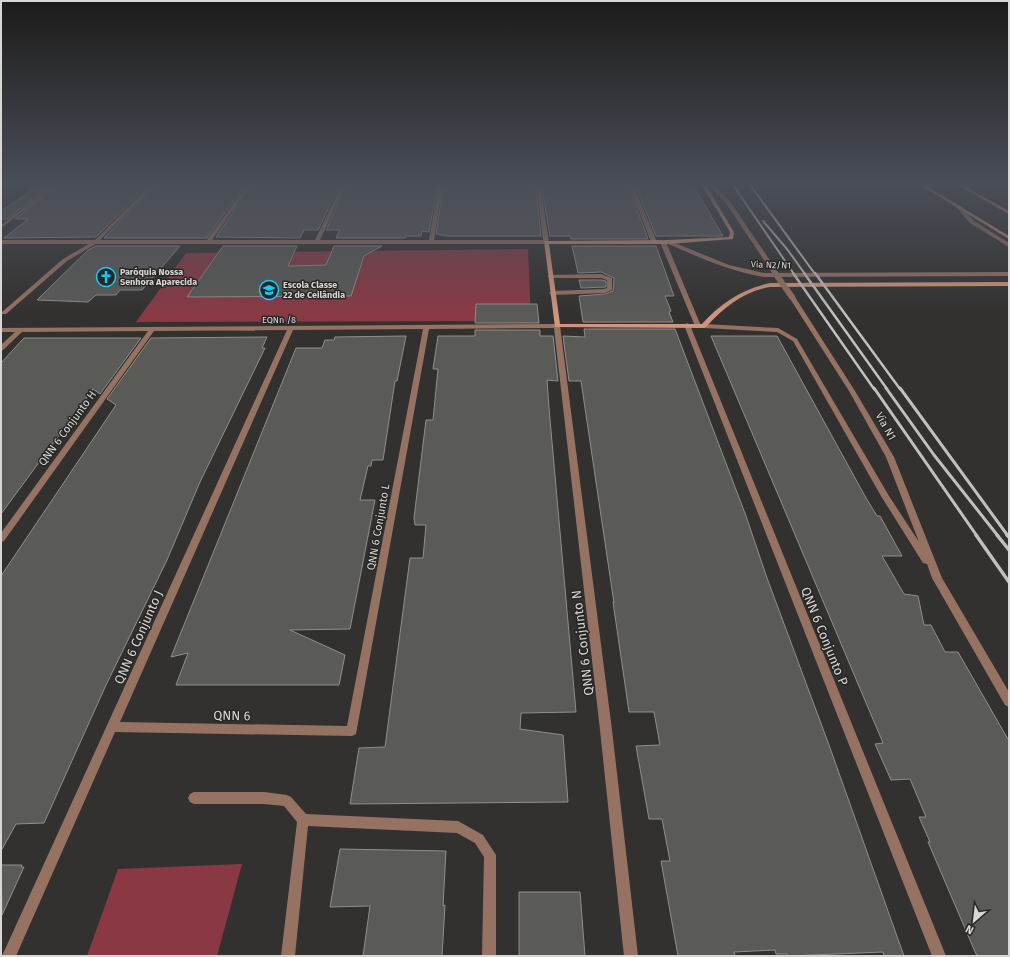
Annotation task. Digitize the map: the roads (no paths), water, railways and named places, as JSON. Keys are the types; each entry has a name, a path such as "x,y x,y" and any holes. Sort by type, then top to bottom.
{"main road":[{"path":"729,227 732,232 732,236 726,240 666,242 546,242 557,326 701,326 743,293 757,287 770,285 1009,284"},
{"path":"991,227 1009,238"}],"street":[{"path":"4,313 64,260 96,242 111,227"},
{"path":"208,242 219,227"},
{"path":"317,241 324,227"},
{"path":"431,242 434,227"},
{"path":"1,242 546,242 544,227"},
{"path":"648,227 654,242"},
{"name":"Via N1","path":"744,227 792,297 852,391 890,457 937,578 1009,702"},
{"path":"979,227 1009,245"},
{"path":"666,242 701,326 778,330 795,340 885,496 937,578"},
{"name":"Via N2/N1","path":"666,242 729,268 744,273 764,275 1009,274"},
{"path":"550,276 601,276 610,279 610,289 604,291 552,293"},
{"name":"EQNn /8","path":"1,330 557,326"},
{"name":"QNN 6 Conjunto N","path":"557,326 606,730 631,956"},
{"name":"QNN 6 Conjunto P","path":"688,326 939,956"},
{"name":"QNN 6 Conjunto J","path":"9,956 291,328"},
{"name":"QNN 6 Conjunto L","path":"352,730 426,328"},
{"path":"1,349 20,330"},
{"name":"QNN 6 Conjunto H","path":"1,539 152,330"},
{"name":"QNN 6","path":"112,727 352,730"},
{"path":"194,798 264,798 287,801 303,820 288,956"},
{"path":"303,820 458,827 479,839 490,855 489,956"}],"railway":[{"path":"762,227 794,274"},
{"path":"768,227 787,249 805,274"},
{"path":"781,227 815,274"},
{"path":"793,273 874,389"},
{"path":"804,273 887,389"},
{"path":"815,273 900,389"},
{"path":"874,388 977,536"},
{"path":"886,388 934,455 998,536"},
{"path":"900,388 1008,536"},
{"path":"976,535 1009,582"},
{"path":"997,535 1009,550"}],"place":[{"name":"Paróquia Nossa Senhora Aparecida","path":"106,277"},
{"name":"Escola Classe 22 de Ceilândia","path":"269,290"}]}
